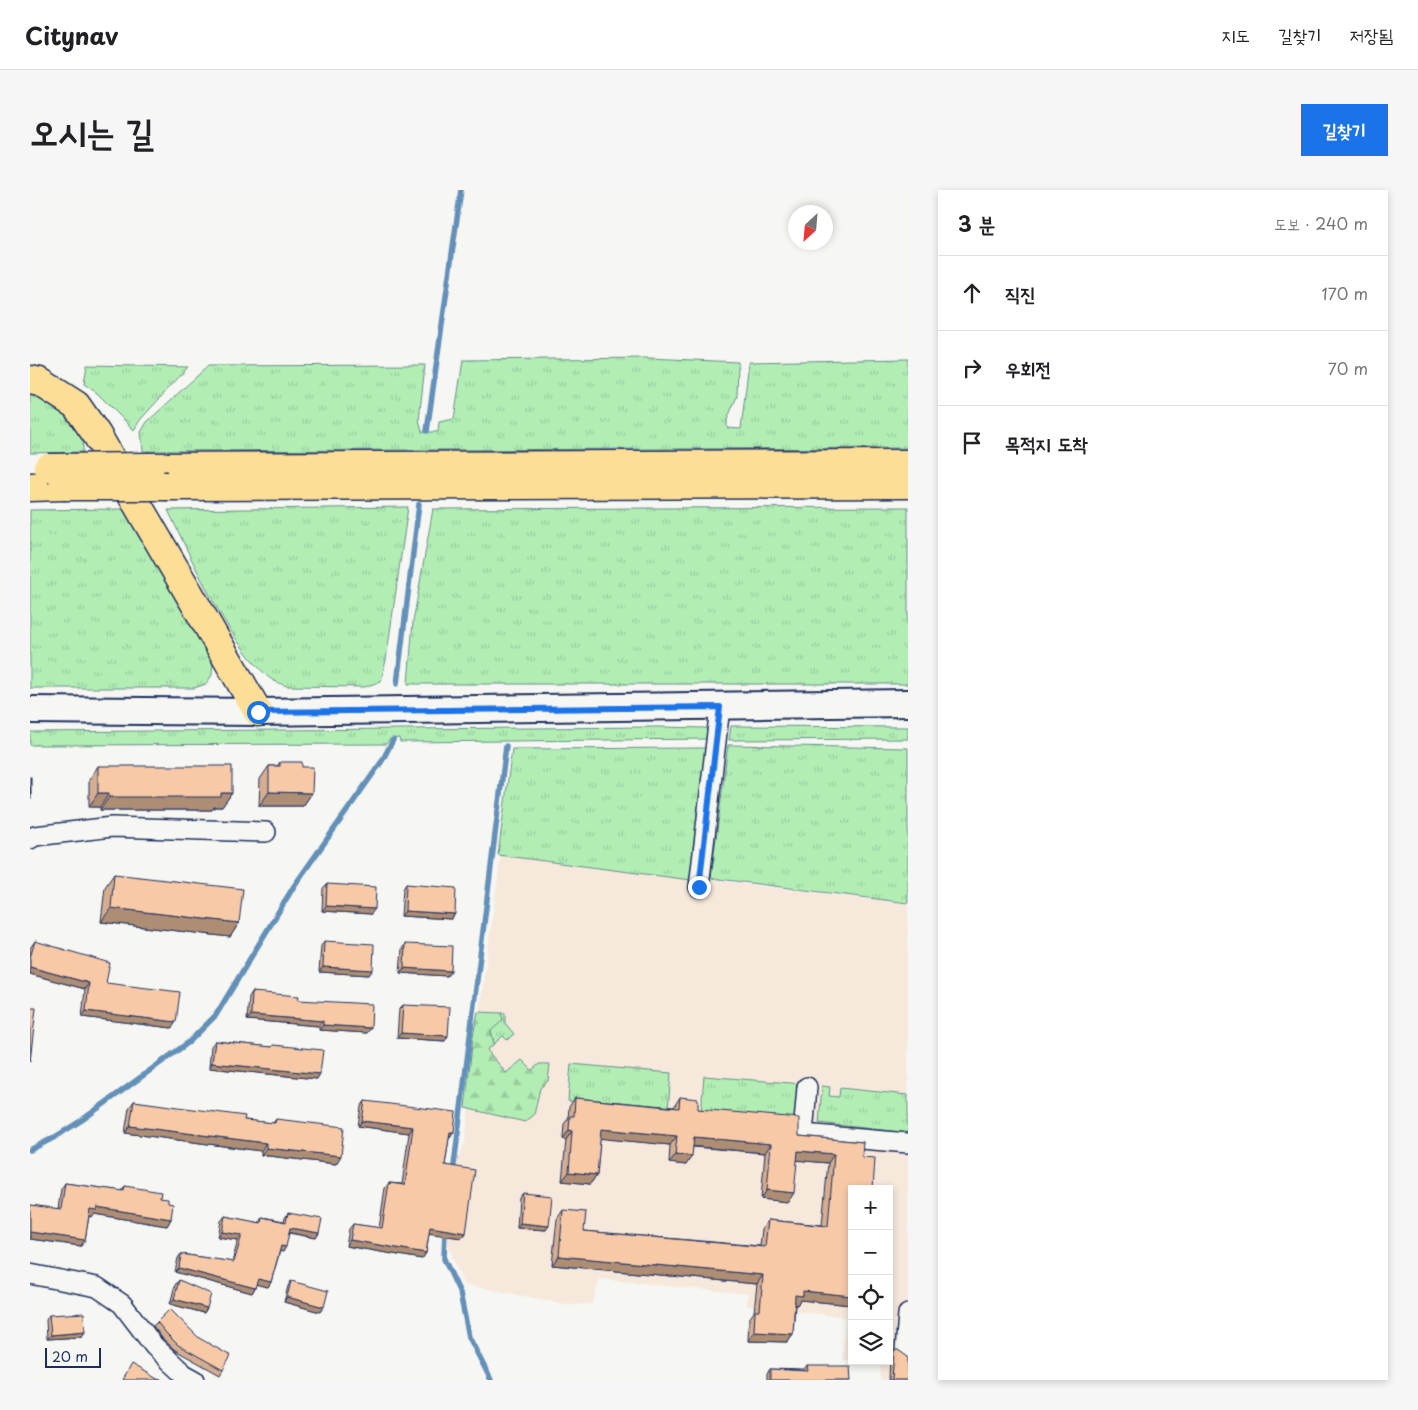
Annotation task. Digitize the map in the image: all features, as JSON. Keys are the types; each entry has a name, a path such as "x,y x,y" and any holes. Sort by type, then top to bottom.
{"highway":[{"path":"30,380 40,382 76,404 97,435 258,712"},
{"path":"43,478 908,464"},
{"path":"159,477 908,484"}],"main road":[{"path":"30,710 258,712 908,703"}],"street":[{"path":"699,887 720,707"},
{"path":"30,839 35,836 69,831 112,827 266,832"},
{"path":"807,1087 803,1134 908,1143"},
{"path":"30,1274 97,1287 122,1304 154,1346 184,1374 195,1380"},
{"path":"906,1350 908,1320"}],"shaded area":[{"path":"501,854 908,904 908,1380 880,1380 881,1366 876,1365 893,1365 893,1185 848,1185 848,1360 842,1359 846,1317 747,1306 748,1294 600,1279 592,1304 570,1305 463,1284 446,1239 456,1164 465,1143 479,1015"}],"green space":[{"path":"648,358 738,362 737,396 727,420 727,428 741,429 749,362 908,359 908,448 143,451 141,432 147,422 208,366 425,365 419,420 422,432 438,432 439,422 454,419 463,360"},
{"path":"87,365 188,367 140,420 134,430 97,393 84,384"},
{"path":"30,393 52,405 77,427 83,434 83,452 30,453"},
{"path":"408,507 386,660 381,681 365,687 287,686 274,681 266,675 236,639 223,618 210,596 168,510"},
{"path":"908,507 908,684 408,684 413,622 433,509"},
{"path":"125,509 213,658 212,675 206,684 194,688 30,688 30,510"},
{"path":"731,726 908,727 908,739 729,740"},
{"path":"705,728 709,731 709,739 400,742 399,738 390,739 386,744 30,745 30,732"},
{"path":"728,745 908,748 908,903 711,878"},
{"path":"707,748 691,880 498,855 512,749"},
{"path":"478,1012 501,1013 503,1020 491,1031 494,1044 487,1050 506,1073 522,1060 532,1070 539,1064 550,1064 548,1081 540,1088 534,1115 525,1122 465,1108 473,1036"},
{"path":"501,1013 505,1013 505,1023 514,1034 507,1040 503,1036 494,1044 491,1031 502,1020"},
{"path":"571,1064 671,1073 668,1110 568,1101"},
{"path":"704,1076 803,1084 799,1121 701,1113"},
{"path":"822,1086 830,1087 829,1096 839,1097 840,1088 908,1095 908,1133 819,1123"}],"building":[{"path":"280,762 302,762 302,767 313,767 312,793 269,792 269,766 280,766"},
{"path":"98,766 232,766 232,793 221,793 221,797 109,797 109,793 98,793"},
{"path":"31,777 31,799 30,799"},
{"path":"114,874 243,889 239,923 111,908"},
{"path":"327,884 376,887 375,909 326,906"},
{"path":"406,884 456,888 455,914 405,911"},
{"path":"35,941 110,963 106,983 180,992 176,1022 86,1011 89,983 30,967 30,958"},
{"path":"324,941 374,944 373,970 323,967"},
{"path":"405,944 452,946 451,971 404,968"},
{"path":"252,992 299,996 298,1000 372,1004 371,1028 323,1025 323,1021 251,1015"},
{"path":"403,1005 450,1007 448,1036 401,1033"},
{"path":"30,1008 36,1008 30,1062"},
{"path":"215,1041 323,1050 320,1074 212,1063"},
{"path":"680,1097 698,1099 698,1109 799,1118 799,1136 863,1142 862,1157 875,1158 873,1185 848,1185 848,1296 803,1291 803,1296 795,1295 793,1334 754,1332 755,1311 760,1311 763,1275 559,1256 563,1210 586,1212 584,1231 765,1247 768,1220 828,1226 834,1154 798,1151 794,1193 767,1190 771,1144 694,1137 692,1156 675,1155 677,1136 601,1129 597,1175 569,1172 572,1131 569,1130 570,1116 574,1116 575,1098 679,1108"},
{"path":"134,1101 245,1116 244,1120 275,1123 276,1119 344,1127 341,1156 266,1148 266,1143 130,1126"},
{"path":"365,1101 456,1112 454,1132 450,1132 445,1165 475,1170 466,1233 430,1227 426,1253 350,1240 353,1224 382,1228 389,1183 405,1185 413,1127 362,1121"},
{"path":"65,1183 124,1191 125,1186 161,1192 160,1198 168,1199 168,1203 173,1204 171,1219 97,1207 97,1210 90,1209 85,1240 30,1232 30,1205 61,1209"},
{"path":"523,1193 552,1196 549,1226 520,1223"},
{"path":"288,1213 322,1219 319,1233 290,1228 286,1247 281,1246 271,1282 258,1279 255,1288 179,1268 181,1254 234,1262 242,1235 222,1232 225,1216 261,1223 262,1217 286,1222"},
{"path":"179,1280 211,1294 207,1308 174,1299"},
{"path":"291,1281 328,1291 324,1307 287,1297"},
{"path":"170,1309 199,1338 231,1356 223,1370 178,1345 166,1333 157,1322"},
{"path":"84,1313 85,1332 51,1335 49,1315"},
{"path":"894,1350 898,1350 908,1357 908,1380 892,1380"},
{"path":"131,1364 159,1380 122,1380"},
{"path":"807,1366 850,1366 851,1380 770,1380 770,1369 808,1371"}],"waterway":[{"path":"427,431 461,190"},
{"path":"397,684 419,504"},
{"path":"30,1150 82,1120 189,1042 216,1015 294,886 382,761 393,740"},
{"path":"453,1173 506,746"},
{"path":"445,1229 444,1259 460,1293 469,1337 491,1380"}],"route":[{"path":"258,712 720,707 699,887"}]}
